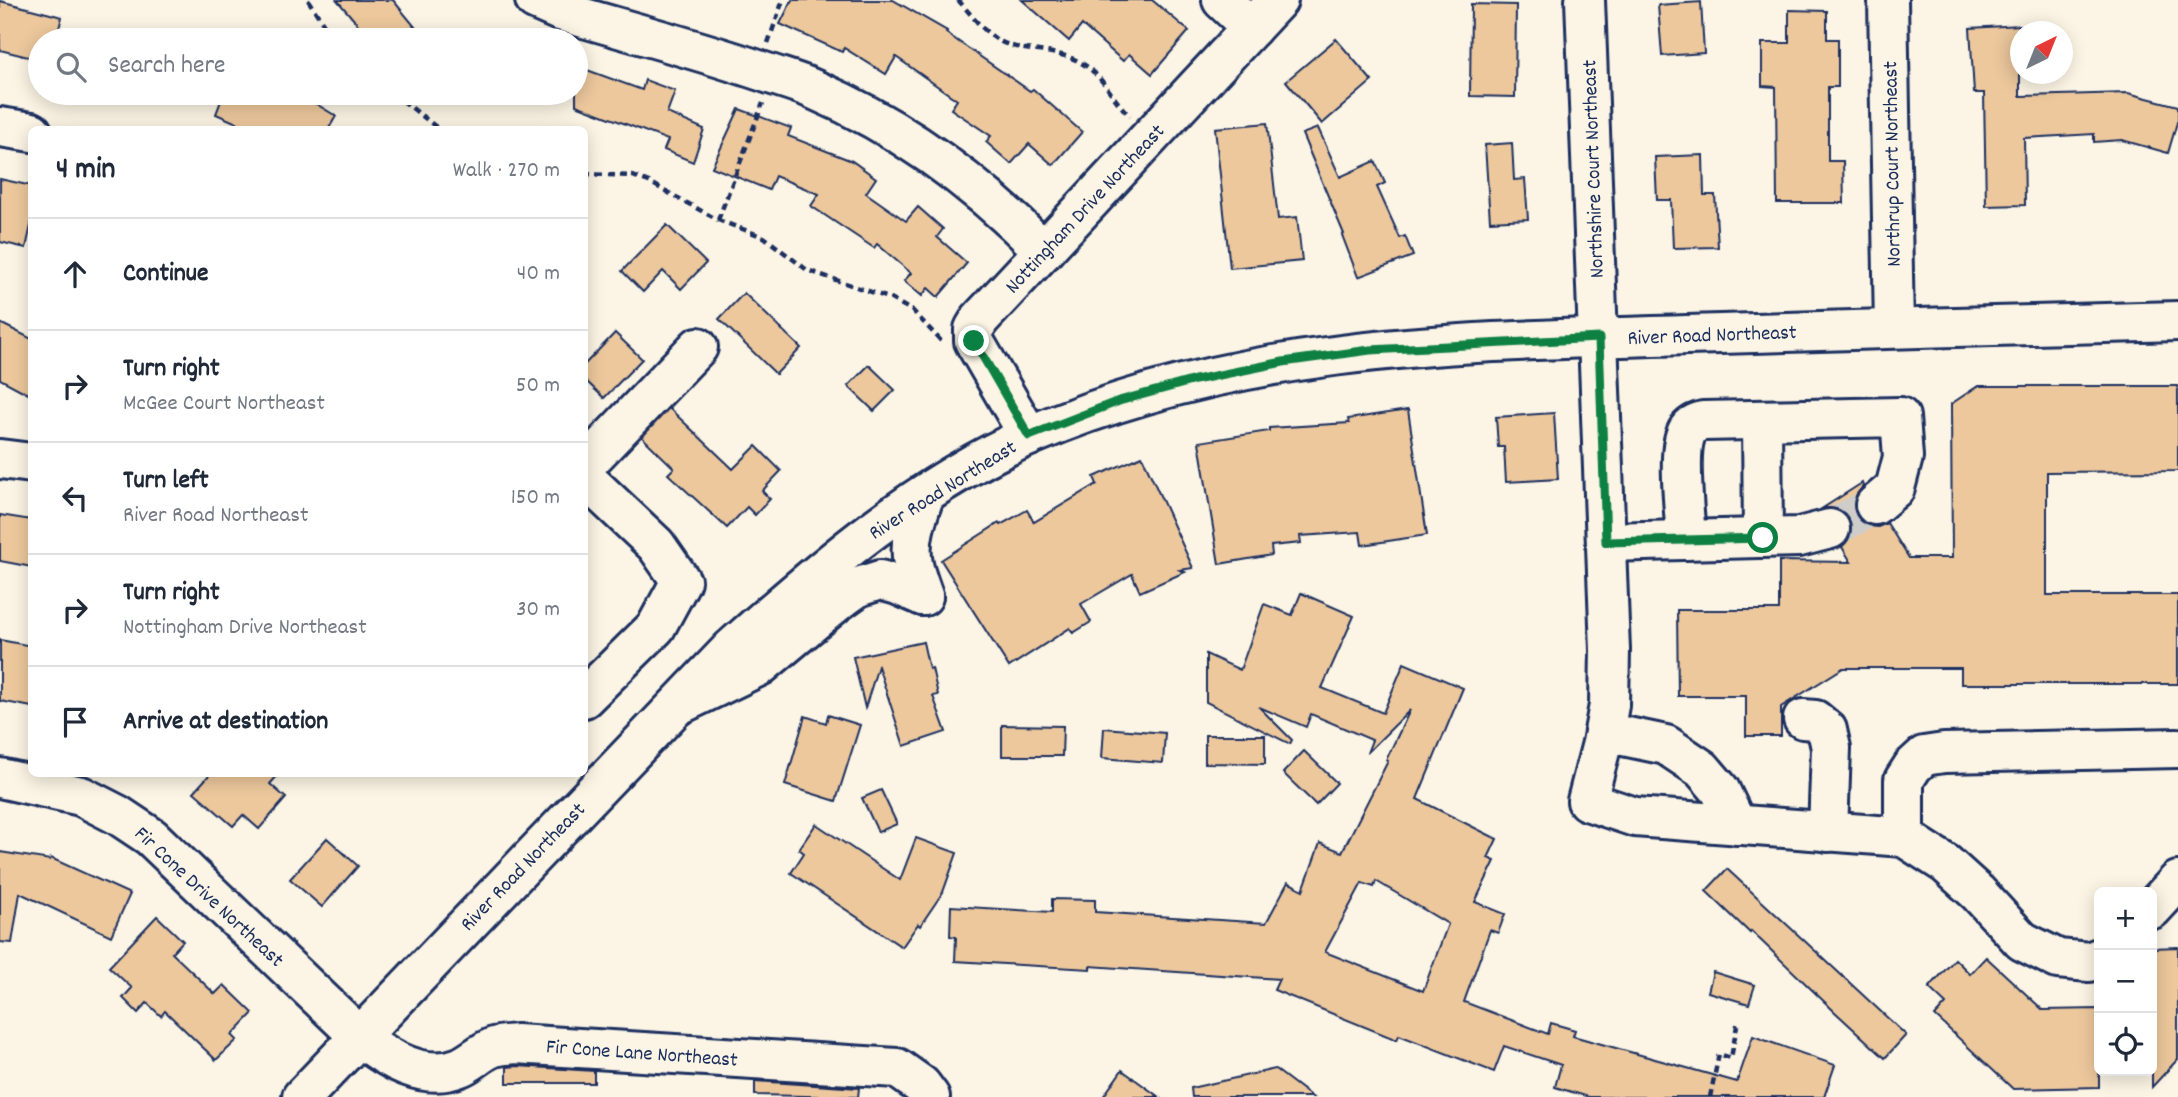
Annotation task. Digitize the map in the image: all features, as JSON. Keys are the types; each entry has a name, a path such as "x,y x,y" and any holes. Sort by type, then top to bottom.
{"street":[{"path":"535,0 560,11 733,61 812,88 854,108 925,151 975,188 1044,251"},
{"path":"1222,0 1252,28"},
{"name":"Nottingham Drive Northeast","path":"974,341 974,329 980,319 1278,0"},
{"name":"Northshire Court Northeast","path":"1585,0 1610,650 1609,705 1587,801 1636,817 1737,825"},
{"name":"Northrup Court Northeast","path":"1888,0 1894,328"},
{"path":"0,127 28,131"},
{"name":"River Road Northeast","path":"302,1097 732,648 780,604 925,494 976,463 1029,436 1119,401 1195,380 1283,362 1370,350 1599,338 2178,321"},
{"path":"974,341 1029,436"},
{"path":"588,462 698,347"},
{"path":"1686,540 1682,451 1686,433 1693,424 1703,421 1900,417 1903,457 1895,488 1875,505"},
{"path":"1762,420 1763,538"},
{"path":"0,459 28,462"},
{"path":"588,481 656,545 681,581 656,626 588,694"},
{"path":"673,709 760,666 836,602 858,587 880,580 923,596 913,564 912,545 915,521 925,494"},
{"path":"1606,542 1799,537 1830,528"},
{"path":"1802,719 1815,720 1827,730 1831,748 1828,832"},
{"path":"1604,732 1666,745 1702,769 1720,790 1737,825 1904,837 1954,871 2022,941 2059,959 2089,962 2094,960"},
{"path":"1904,837 1904,780 1924,756 1944,753 2178,748"},
{"name":"Fir Cone Drive Northeast","path":"0,778 92,785 118,815 151,837 359,1036"},
{"path":"2157,904 2178,881"},
{"name":"Fir Cone Lane Northeast","path":"359,1036 382,1054 410,1067 436,1073 460,1067 492,1048 516,1044 897,1068 921,1085 930,1097"}],"path":[{"path":"308,0 326,28"},
{"path":"718,220 765,96 765,51 783,0"},
{"path":"958,0 997,40 1068,57 1083,64 1096,74 1130,116"},
{"path":"408,105 435,126"},
{"path":"588,174 632,176 668,192 718,220 764,237 807,270 890,298 913,312 943,343 974,341"},
{"path":"1710,1097 1719,1054 1731,1058 1738,1020"}],"building":[{"path":"337,0 393,0 416,28 361,28"},
{"path":"792,0 893,0 947,31 946,33 1030,91 1033,89 1082,132 1053,165 1029,144 1011,164 986,142 991,136 951,109 957,100 896,57 886,74 844,48 842,52 780,24"},
{"path":"1022,0 1152,0 1189,31 1152,74 1129,54 1123,61 1082,25 1069,41"},
{"path":"0,1 62,17 59,28 28,28 28,57 0,50"},
{"path":"1701,2 1704,53 1662,56 1658,5"},
{"path":"1471,4 1516,5 1515,97 1470,96"},
{"path":"1789,10 1827,11 1827,39 1838,39 1838,87 1828,87 1828,161 1843,161 1844,203 1777,203 1776,87 1762,86 1762,43 1789,43"},
{"path":"2010,26 2010,84 2020,84 2020,96 2128,93 2178,106 2178,119 2168,153 2122,140 2094,142 2094,134 2024,138 2025,205 1986,206 1984,93 1974,93 1970,28"},
{"path":"1336,39 1372,81 1322,124 1286,81"},
{"path":"588,70 642,90 645,80 675,91 667,113 704,129 693,162 664,150 668,140 576,105 588,105"},
{"path":"219,105 318,105 336,116 330,126 244,126 216,114"},
{"path":"739,109 791,128 788,136 852,161 876,178 866,193 906,221 918,207 943,229 937,237 967,263 938,297 928,288 922,296 904,281 911,273 877,244 874,248 811,206 819,194 775,176 769,190 712,167"},
{"path":"1267,123 1278,219 1297,217 1302,261 1230,268 1215,128"},
{"path":"1318,128 1340,177 1375,161 1385,183 1377,187 1400,238 1405,236 1413,256 1358,277 1342,235 1344,234 1302,134"},
{"path":"1512,143 1514,180 1525,179 1528,219 1490,221 1485,145"},
{"path":"1703,155 1704,195 1715,195 1718,247 1673,248 1671,200 1657,200 1655,157"},
{"path":"0,179 28,185 26,248 0,242"},
{"path":"667,225 706,263 681,289 663,271 643,292 622,271"},
{"path":"744,293 801,348 776,374 719,319"},
{"path":"0,323 28,337 28,394 0,379"},
{"path":"615,333 642,359 604,398 588,383 588,361"},
{"path":"869,365 895,390 874,411 848,386"},
{"path":"1978,386 2178,386 2178,471 2047,472 2047,595 2178,595 2178,684 1961,684 1961,668 1843,668 1781,707 1781,736 1746,736 1746,696 1678,696 1677,610 1779,610 1779,561 1851,562 1842,547 1851,535 1851,523 1845,513 1836,508 1823,508 1862,483 1853,508 1859,520 1868,526 1878,527 1887,523 1909,558 1952,558 1951,404"},
{"path":"669,408 733,469 756,446 781,471 762,491 770,499 755,515 747,507 727,528 668,474 674,468 642,437"},
{"path":"1408,410 1427,535 1362,545 1360,532 1300,536 1301,543 1271,546 1272,555 1219,564 1199,442 1269,431 1269,428 1349,423 1348,419"},
{"path":"1554,413 1558,479 1506,482 1504,447 1498,447 1496,417"},
{"path":"1142,456 1193,568 1180,570 1185,572 1140,592 1132,574 1081,604 1091,622 1073,633 1070,628 1009,667 941,560 999,523 1000,525 1027,510 1034,522 1097,484 1094,477"},
{"path":"0,515 28,519 28,566 0,561"},
{"path":"1301,593 1354,616 1322,688 1383,713 1404,663 1463,688 1417,799 1497,839 1488,858 1495,861 1475,902 1505,914 1498,933 1490,930 1464,1002 1548,1034 1551,1023 1575,1030 1573,1036 1737,1082 1753,1036 1835,1065 1824,1097 1589,1097 1555,1087 1561,1065 1504,1046 1494,1072 1399,1035 1397,1040 1274,990 1279,979 1090,966 1090,969 955,961 956,937 950,936 951,906 1052,912 1052,899 1095,900 1095,912 1266,923 1288,882 1303,890 1320,843 1342,852 1388,761 1386,760 1410,710 1367,753 1372,740 1311,714 1306,727 1259,707 1292,740 1290,744 1206,702 1206,654 1240,670 1264,604 1292,615","holes":["1376,881 1448,924 1423,991 1325,952 1362,883 1374,887"]},
{"path":"0,640 28,645 28,706 0,701"},
{"path":"923,642 938,695 933,696 946,732 904,746 878,666 865,708 853,657"},
{"path":"828,715 860,725 836,801 785,785 805,716 826,723"},
{"path":"1002,725 1063,726 1062,756 1002,756"},
{"path":"1104,728 1165,733 1163,763 1102,758"},
{"path":"1205,735 1265,735 1265,764 1205,763"},
{"path":"1304,751 1337,783 1316,805 1283,773"},
{"path":"207,777 276,777 270,784 286,798 259,829 243,815 233,826 194,792"},
{"path":"881,790 897,824 878,832 862,798"},
{"path":"816,824 900,880 916,838 957,853 943,892 902,947 791,873 804,853 799,849"},
{"path":"327,838 358,866 322,907 290,879"},
{"path":"0,852 50,860 51,858 130,894 111,936 20,893 12,943 0,942"},
{"path":"1727,869 1906,1035 1885,1058 1706,891"},
{"path":"157,916 183,941 172,953 215,994 224,985 253,1013 232,1035 237,1040 216,1060 165,1011 161,1016 147,1003 138,1013 123,998 132,988 109,967"},
{"path":"2178,947 2178,1059 2152,1087 2152,1076 2157,1076 2157,948"},
{"path":"1986,957 2043,1010 2094,1009 2094,1076 2099,1076 2099,1087 2013,1089 1935,1016 1946,1004 1929,988 1955,959 1970,974"},
{"path":"1713,972 1755,985 1749,1004 1708,992"},
{"path":"507,1067 594,1071 594,1083 507,1083"},
{"path":"1275,1069 1312,1097 1192,1097 1191,1088"},
{"path":"1122,1070 1159,1097 1103,1097"},
{"path":"755,1081 859,1088 858,1097 755,1095"}],"tunnel":[{"path":"1830,529 1875,505"}],"route":[{"path":"974,341 1029,436 1119,401 1195,380 1283,362 1370,350 1599,338 1606,542 1763,538"}]}
